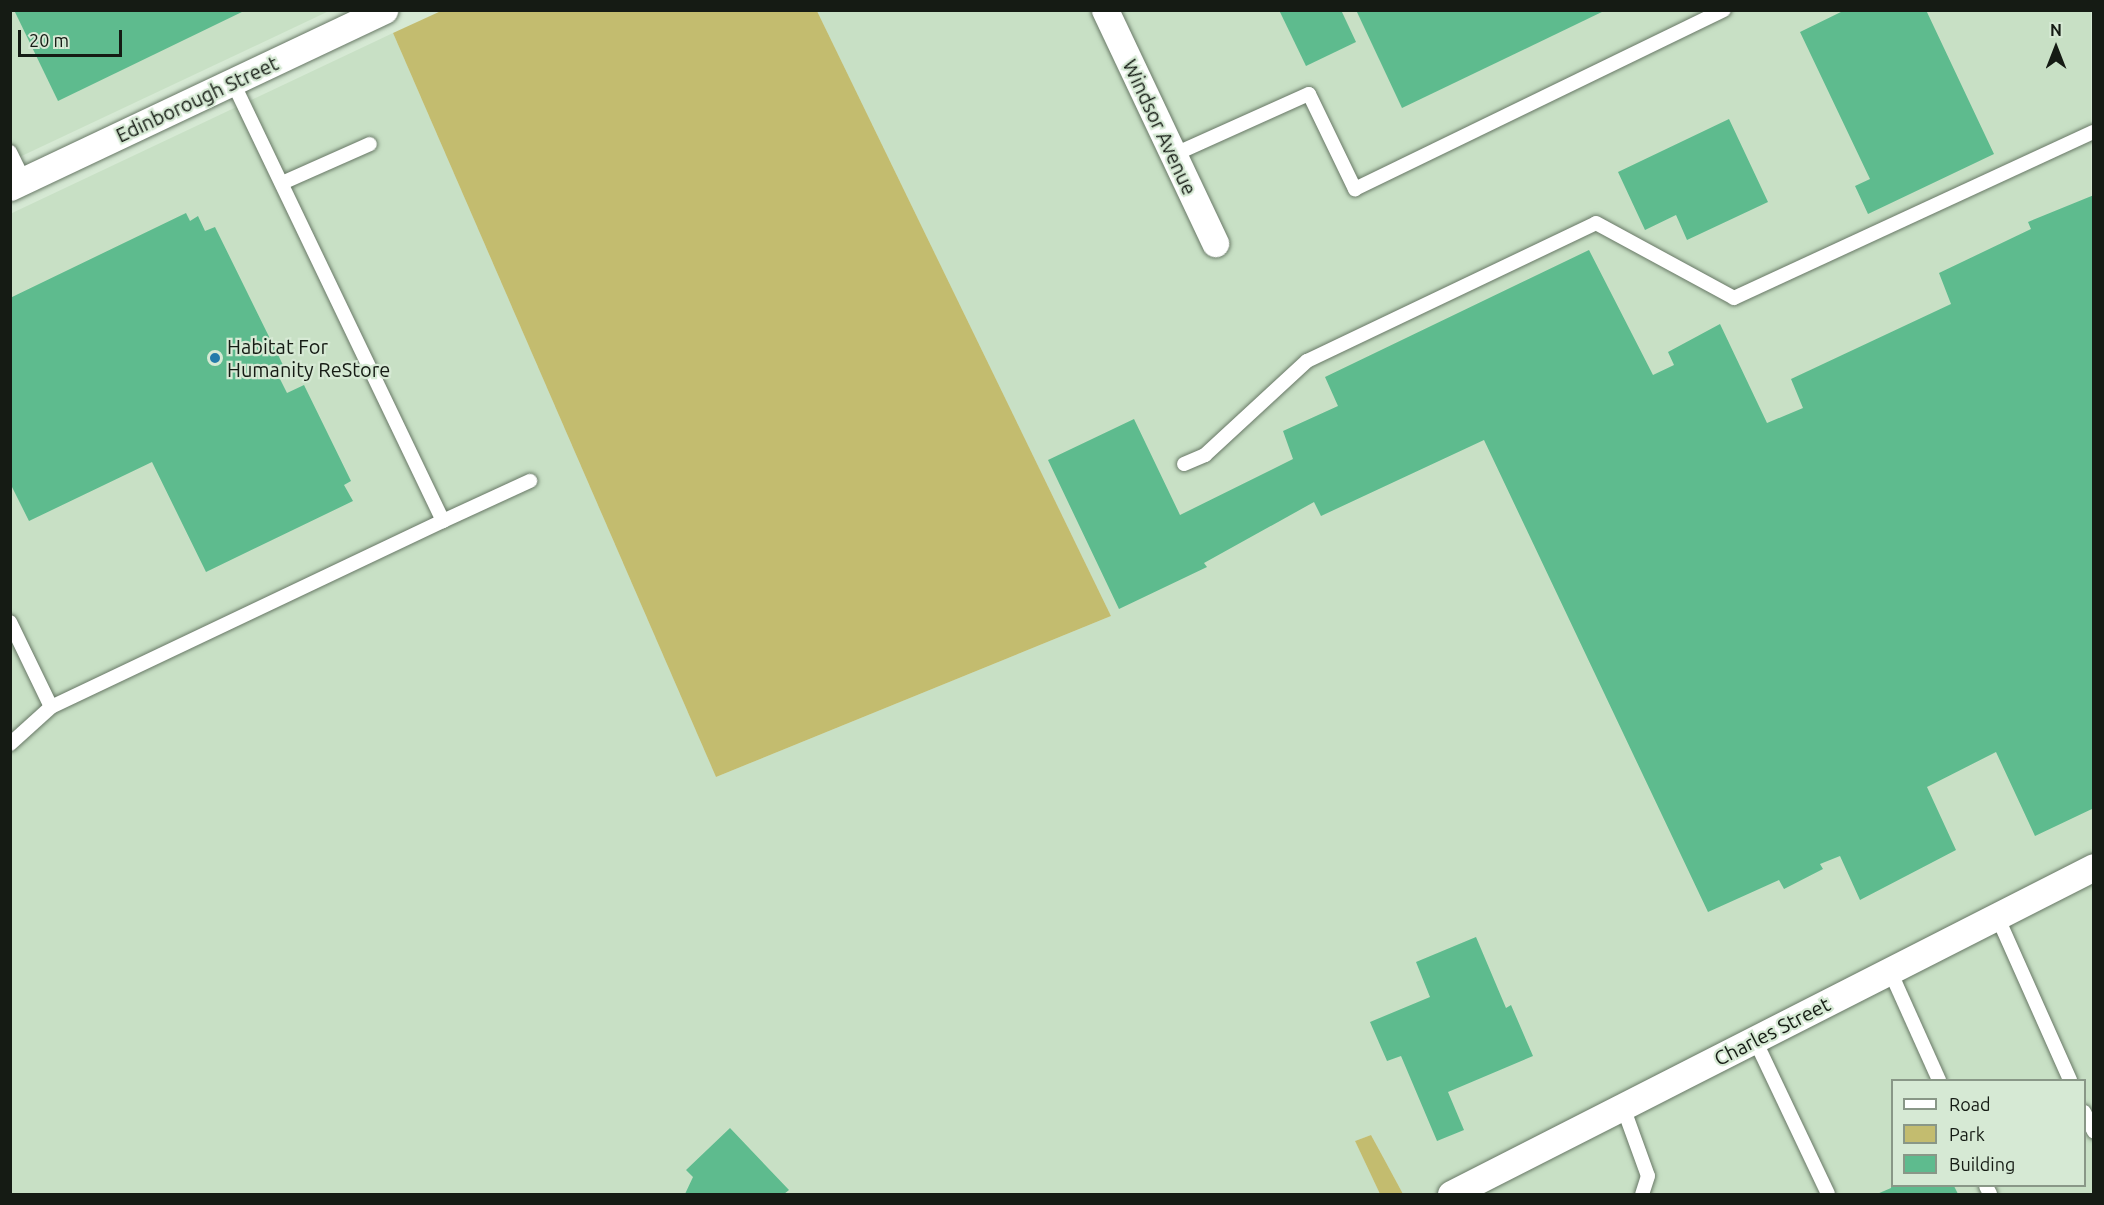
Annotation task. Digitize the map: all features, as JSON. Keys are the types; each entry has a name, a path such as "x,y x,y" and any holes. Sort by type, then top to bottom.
{"street":[{"name":"Windsor Avenue","path":"1105,10 1215,243"},
{"name":"Edinborough Street","path":"17,184 233,82 371,13"},
{"name":"Charles Street","path":"1464,1192 1623,1107 2094,867"}],"lane":[{"path":"1173,154 1309,94 1356,189 1724,10"},
{"path":"233,82 443,521"},
{"path":"1184,464 1205,455 1306,362 1596,223 1734,298 2094,132"},
{"path":"282,183 370,144"},
{"path":"10,152 17,184"},
{"path":"10,744 51,707 530,481"},
{"path":"10,622 51,707"},
{"path":"1997,916 2070,1079"},
{"path":"1890,971 1939,1079"},
{"path":"1755,1040 1828,1194"},
{"path":"1623,1107 1648,1176 1642,1194"},
{"path":"2086,1114 2094,1132"}],"shaded area":[{"path":"11,10 329,11 11,161"},
{"path":"817,11 2091,11 2093,1194 1403,1194 1371,1135 1355,1141 1380,1194 11,1194 10,214 393,33 716,777 1111,616"}],"green space":[{"path":"441,11 817,11 1111,616 716,777 393,33"},
{"path":"1371,1135 1403,1194 1380,1194 1355,1141"}],"building":[{"path":"14,10 246,10 58,101"},
{"path":"1279,10 1341,10 1356,42 1306,66"},
{"path":"1356,10 1606,10 1402,108"},
{"path":"1845,10 1926,10 1994,154 1868,214 1855,186 1870,179 1800,32"},
{"path":"1729,119 1768,202 1687,240 1676,215 1645,230 1618,172"},
{"path":"2094,195 2094,808 2035,836 1996,752 1927,787 1956,850 1860,900 1840,856 1820,864 1823,869 1784,889 1779,880 1708,912 1484,440 1321,516 1314,502 1204,563 1207,567 1119,609 1048,460 1134,419 1180,515 1293,459 1283,431 1338,406 1325,377 1589,250 1653,375 1674,365 1668,352 1720,324 1767,423 1803,408 1791,379 1951,304 1939,273 2031,229 2028,222"},
{"path":"186,213 190,221 198,216 205,231 215,227 283,365 275,369 287,393 304,385 351,481 344,485 353,501 206,572 152,462 29,521 10,483 10,298"},
{"path":"1476,937 1506,1008 1511,1005 1533,1056 1448,1092 1464,1130 1437,1141 1401,1056 1387,1061 1370,1022 1430,997 1416,962"},
{"path":"730,1128 789,1190 784,1194 685,1194 693,1177 686,1170"},
{"path":"1954,1187 1958,1194 1877,1194 1891,1188"}],"place":[{"name":"Habitat For Humanity ReStore","path":"215,358"}]}
